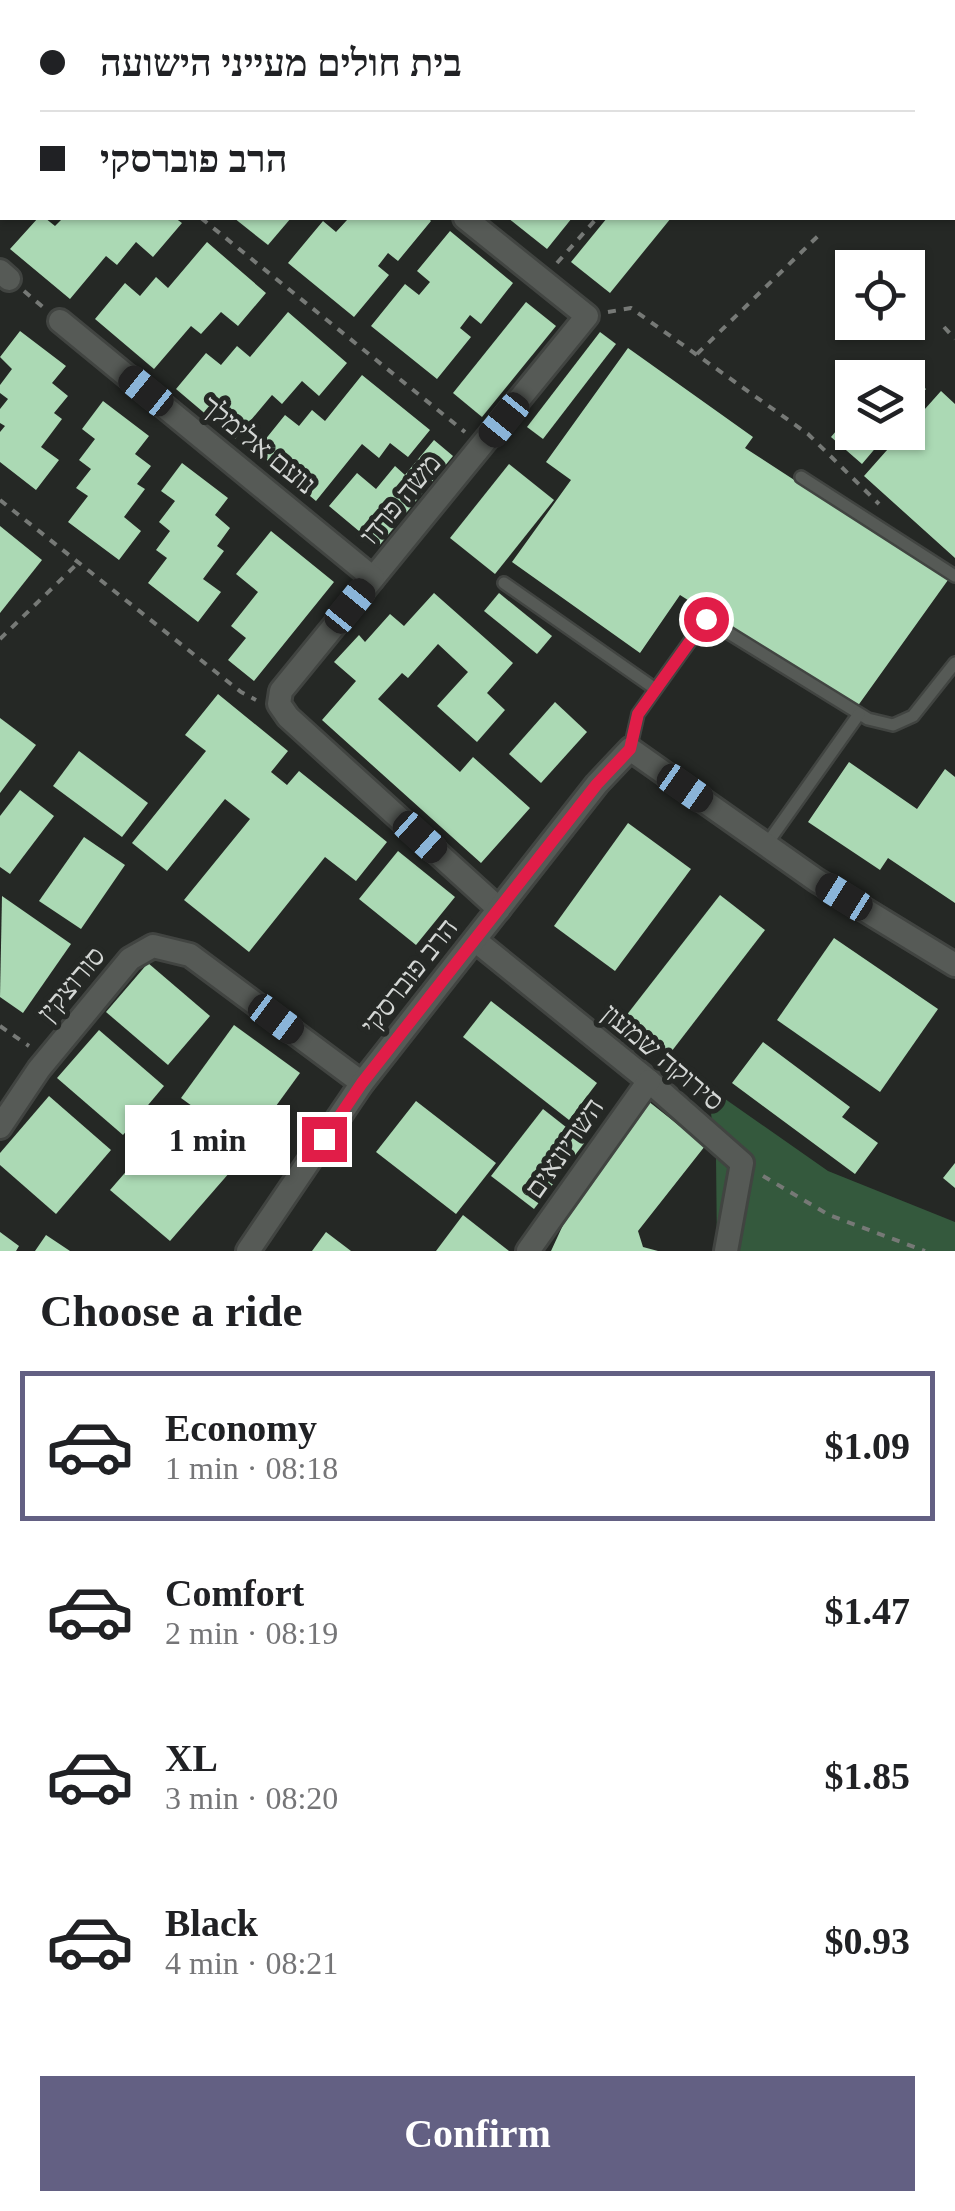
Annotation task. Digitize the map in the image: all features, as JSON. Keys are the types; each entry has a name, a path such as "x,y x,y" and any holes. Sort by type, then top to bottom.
{"street":[{"path":"468,220 587,316"},
{"name":"משה פרדו","path":"288,717 279,704 281,691 587,316"},
{"name":"נועם אלימלך","path":"60,321 373,578"},
{"path":"288,717 499,909"},
{"path":"630,749 816,880 955,966"},
{"name":"הרב פוברסקי","path":"248,1251 362,1083 597,784 630,749"},
{"name":"סירוקה שמעון","path":"476,941 648,1080 742,1164"},
{"name":"סורוצקין","path":"0,1127 47,1059 130,959 152,946 190,956 362,1083"},
{"name":"השריונאים","path":"528,1251 648,1080"},
{"path":"726,1251 742,1164"}],"lane":[{"path":"800,477 955,576"},
{"path":"504,582 654,688"},
{"path":"630,749 638,714 706,619 859,714 892,725 913,716 955,663"},
{"path":"766,845 859,714"}],"path":[{"path":"203,220 483,446"},
{"path":"542,280 595,220"},
{"path":"696,355 819,235"},
{"path":"5,275 60,321"},
{"path":"587,316 631,308 808,434 894,520 890,532"},
{"path":"944,326 955,338"},
{"path":"0,500 241,692 288,717"},
{"path":"0,639 78,563"},
{"path":"0,1026 47,1059"},
{"path":"742,1164 829,1215 925,1251"}],"green space":[{"path":"708,1087 828,1171 955,1222 955,1251 717,1251 716,1156"}],"building":[{"path":"36,220 48,220 55,226 61,220 182,223 153,257 136,242 117,265 106,256 70,299 10,249"},
{"path":"237,220 289,220 268,245"},
{"path":"347,220 431,221 398,261 388,253 378,266 389,275 354,317 288,263 323,221 336,232"},
{"path":"511,220 570,220 547,249"},
{"path":"605,220 669,220 610,293 571,262"},
{"path":"450,231 513,283 481,324 470,315 460,328 471,337 437,379 371,326 405,284 419,295 430,282 417,271"},
{"path":"207,242 266,293 238,326 221,312 201,334 191,326 154,369 95,319 125,283 140,296 156,277 168,288"},
{"path":"526,302 556,326 482,417 453,393"},
{"path":"288,312 347,363 319,396 302,381 282,404 272,395 235,439 176,389 206,353 221,365 237,346 250,357"},
{"path":"20,331 66,366 52,383 68,396 54,413 62,419 41,447 59,460 36,490 0,462 0,432 5,426 0,423 0,409 8,399 0,393 0,385 12,369 0,357"},
{"path":"600,332 616,344 543,439 527,427"},
{"path":"628,348 753,437 745,448 948,580 857,707 680,595 640,653 512,562 571,480 546,462"},
{"path":"362,375 430,430 408,457 390,443 379,458 362,444 316,501 256,451 285,415 299,426 312,410 325,421"},
{"path":"941,391 955,404 955,558 864,476 887,450 925,450 925,409"},
{"path":"103,401 149,436 135,454 151,466 137,484 145,489 124,517 141,531 119,560 68,522 88,496 76,488 91,469 79,460 95,439 82,429"},
{"path":"434,440 453,456 378,547 329,506 357,473 376,489 395,466 405,475"},
{"path":"846,450 874,450 862,464"},
{"path":"182,463 228,498 215,515 230,528 217,546 224,551 203,579 221,592 198,622 148,583 167,558 156,550 170,531 159,522 175,501 161,491"},
{"path":"509,464 554,500 495,574 450,538"},
{"path":"0,526 42,560 0,613"},
{"path":"271,531 334,582 254,681 228,660 246,638 231,626 258,592 236,574"},
{"path":"434,593 513,663 487,693 505,710 477,742 437,706 468,672 438,644 408,678 402,673 378,699 460,772 473,757 530,808 481,863 322,720 356,681 334,662 359,635 365,642 390,614 404,626"},
{"path":"499,593 552,636 537,654 484,611"},
{"path":"218,694 288,751 271,772 287,785 299,771 387,842 356,881 325,857 249,952 184,900 250,819 225,799 167,871 132,843 206,751 185,735"},
{"path":"555,702 587,732 541,783 509,754"},
{"path":"0,718 36,745 0,793"},
{"path":"79,751 148,803 122,837 53,786"},
{"path":"849,762 917,809 945,769 955,777 955,903 888,858 880,870 808,822"},
{"path":"20,790 54,816 10,874 0,867 0,816"},
{"path":"628,823 691,869 615,971 554,926"},
{"path":"84,837 125,865 81,929 39,901"},
{"path":"398,851 455,897 416,945 359,899"},
{"path":"720,895 765,930 668,1056 622,1021"},
{"path":"2,896 71,944 23,1013 0,997"},
{"path":"834,938 938,1009 880,1092 777,1020"},
{"path":"148,963 210,1016 168,1065 106,1012"},
{"path":"491,1001 597,1083 569,1120 463,1037"},
{"path":"234,1025 300,1073 247,1146 181,1098"},
{"path":"99,1030 164,1086 123,1135 57,1078"},
{"path":"763,1042 850,1107 842,1117 878,1143 855,1174 732,1083"},
{"path":"49,1096 111,1150 56,1214 0,1165 0,1153"},
{"path":"416,1101 496,1163 456,1214 376,1152"},
{"path":"648,1101 705,1146 638,1231 643,1247 658,1251 551,1251 581,1186"},
{"path":"543,1109 585,1142 534,1209 491,1176"},
{"path":"170,1121 230,1172 170,1241 110,1190"},
{"path":"955,1163 955,1188 943,1178"},
{"path":"463,1215 509,1251 436,1251"},
{"path":"0,1232 19,1246 16,1251 0,1251"},
{"path":"326,1232 351,1251 312,1251"},
{"path":"46,1235 70,1251 35,1251"}],"route":[{"path":"324,1139 362,1083 597,784 630,749 638,714 706,619"}]}
